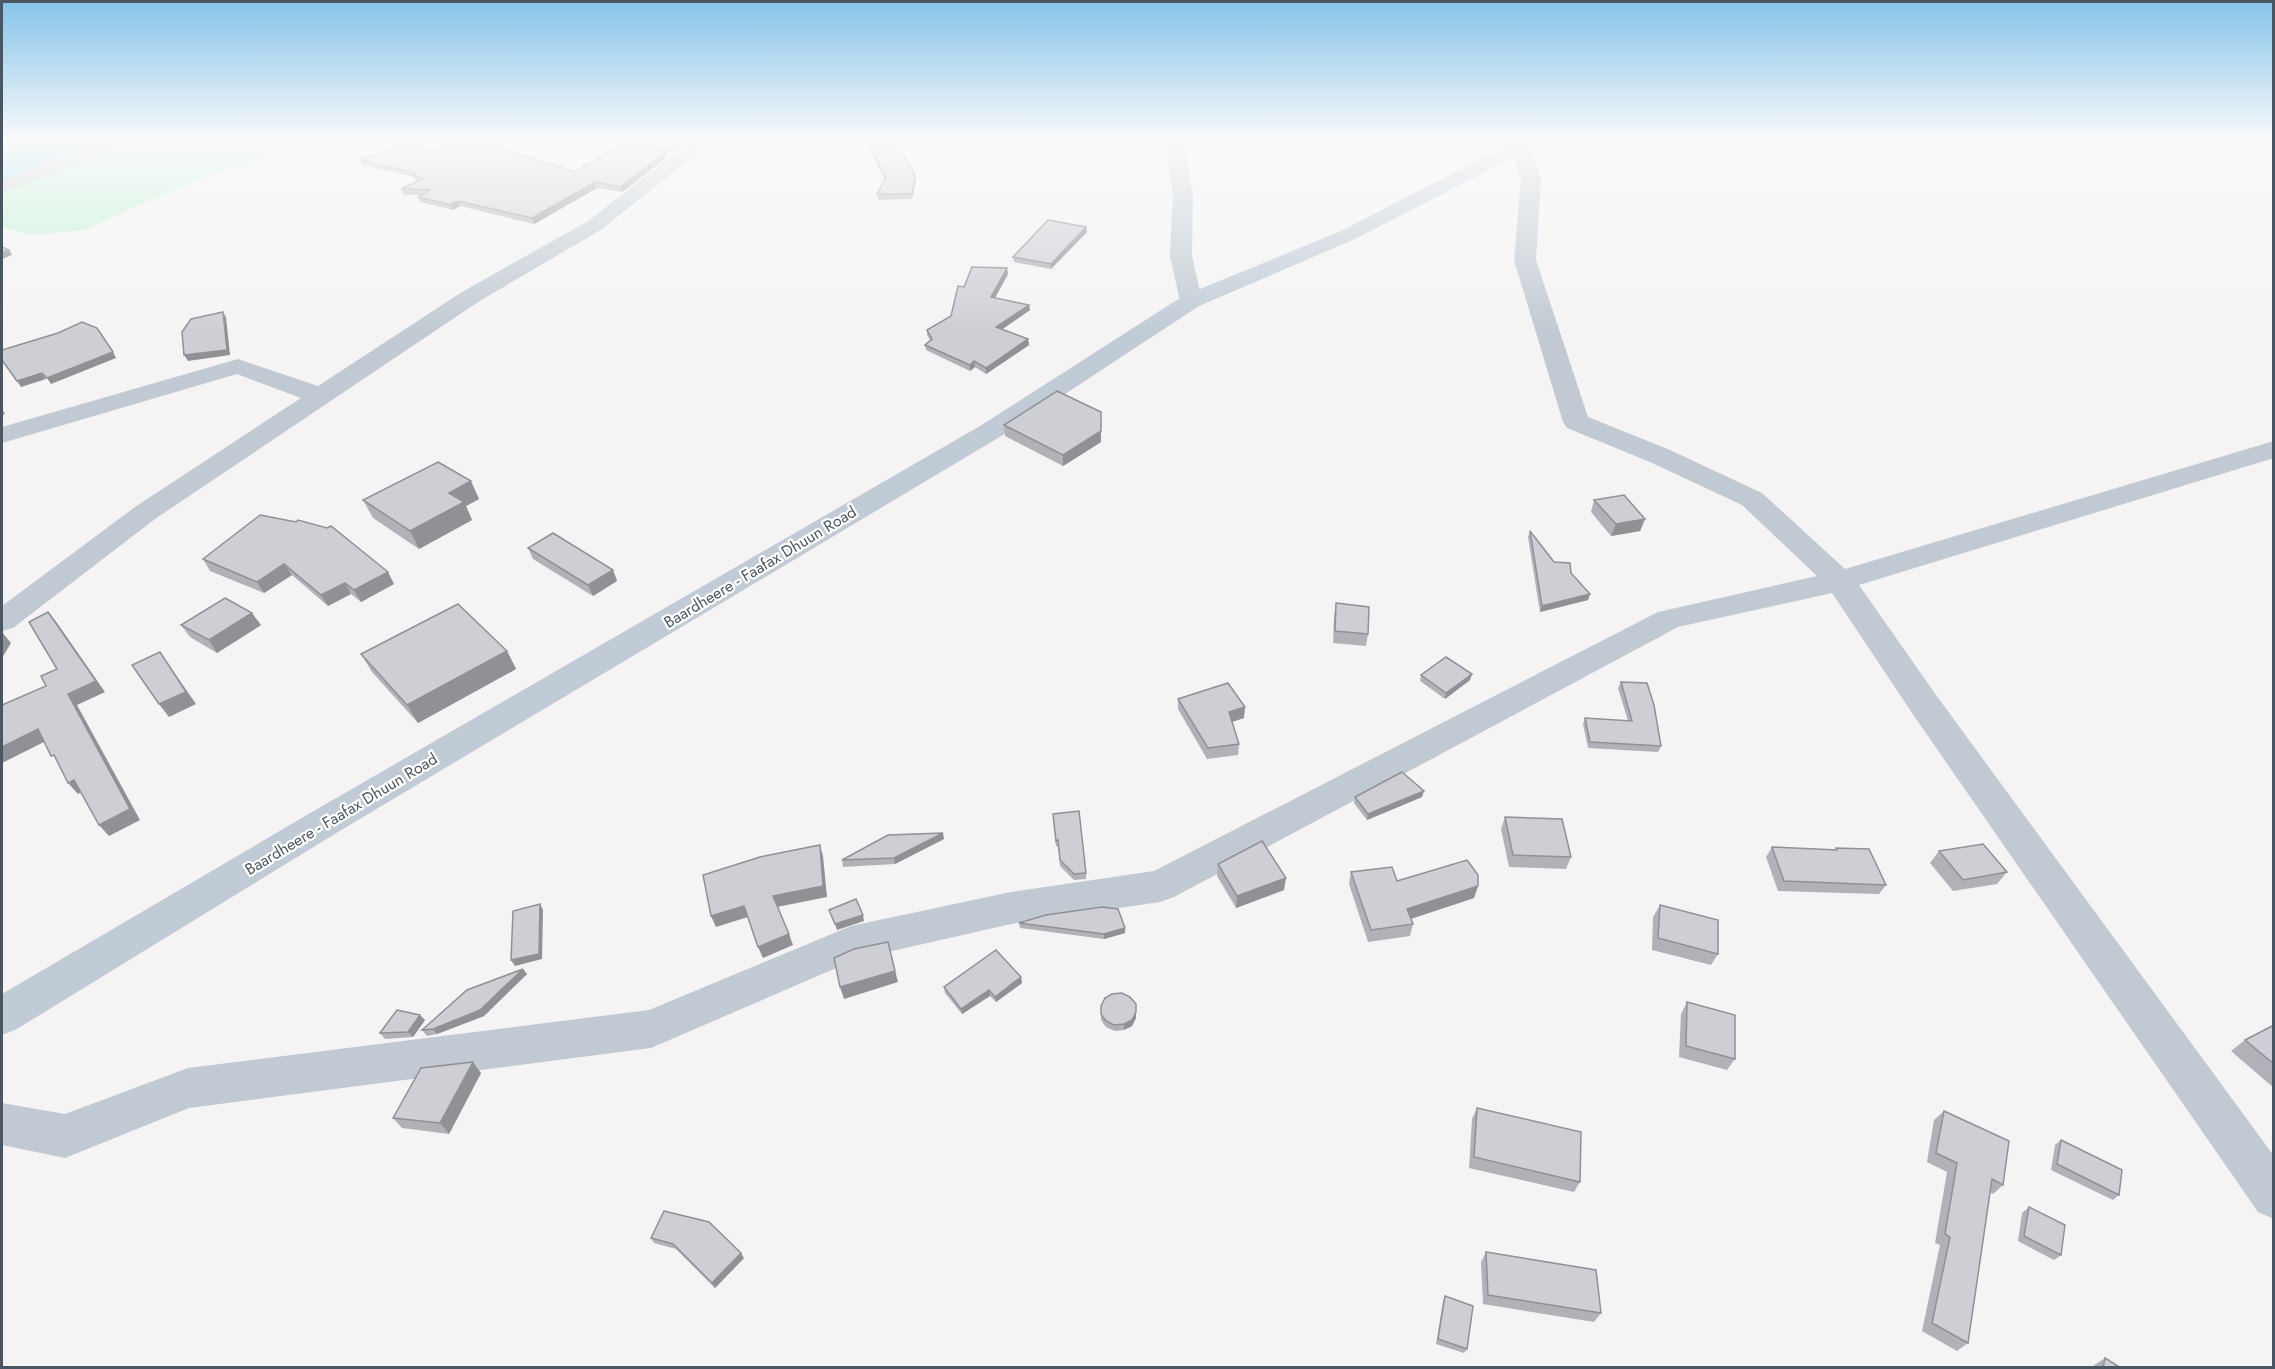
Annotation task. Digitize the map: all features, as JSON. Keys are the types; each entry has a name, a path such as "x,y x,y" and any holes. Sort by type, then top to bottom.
{"main road":[{"name":"Baardheere - Faafax Dhuun Road","path":"2,1017 325,822 989,432 1191,301 1348,235 1407,205"}],"street":[{"path":"2,621 145,513 470,297 595,225 621,205"},
{"path":"1183,205 1180,256 1191,301"},
{"path":"1529,205 1526,260 1576,422 1660,456 1752,499 1840,581 1931,714 2274,1196"},
{"path":"2,435 238,366 321,396"},
{"path":"2,1124 65,1136 188,1088 651,1029 851,943 1011,908 1160,886 1669,619 1840,581 2274,449"}],"green space":[{"path":"2,205 141,205 84,230 30,235 2,227"}],"building":[{"path":"475,205 555,205 532,218"},
{"path":"1048,220 1086,227 1051,264 1013,257"},
{"path":"972,267 1007,268 991,297 1029,305 996,327 1028,339 986,368 974,361 970,365 925,345 932,339 927,330 951,316 958,286 964,287"},
{"path":"223,312 227,350 184,355 182,332 191,319"},
{"path":"82,322 97,328 113,352 47,378 42,373 17,381 2,360 2,350 58,333"},
{"path":"1057,391 1101,412 1101,431 1063,455 1004,425"},
{"path":"438,462 471,481 449,493 464,502 410,531 363,500"},
{"path":"1624,495 1645,519 1616,524 1594,500"},
{"path":"260,515 296,522 298,520 327,528 331,526 388,572 354,590 345,583 321,595 284,564 257,582 203,559"},
{"path":"1530,531 1554,562 1570,563 1571,573 1590,594 1542,606"},
{"path":"553,533 613,570 588,585 528,548"},
{"path":"225,598 252,613 209,640 181,625"},
{"path":"1336,603 1369,607 1368,634 1335,631"},
{"path":"458,604 507,651 407,705 361,654"},
{"path":"48,612 96,681 68,694 130,809 99,825 74,780 68,783 38,729 2,747 2,705 46,686 41,676 57,669 29,622"},
{"path":"160,652 186,692 159,704 132,665"},
{"path":"1446,657 1472,674 1446,693 1421,675"},
{"path":"1621,682 1647,683 1654,705 1661,746 1590,742 1585,718 1632,721"},
{"path":"1228,683 1245,707 1229,712 1239,744 1208,748 1178,699"},
{"path":"1402,772 1424,791 1368,814 1355,797"},
{"path":"1079,811 1086,873 1074,874 1060,860 1053,814"},
{"path":"1505,817 1562,819 1571,857 1513,855"},
{"path":"943,833 894,858 842,860 888,835"},
{"path":"1262,841 1286,878 1237,896 1218,864"},
{"path":"1983,844 2007,872 1963,880 1939,851"},
{"path":"820,845 823,886 773,896 789,934 758,947 744,906 711,916 703,875 760,857"},
{"path":"1772,847 1869,849 1886,885 1784,881"},
{"path":"1467,860 1478,875 1478,886 1407,909 1413,924 1371,930 1351,872 1392,867 1397,881"},
{"path":"856,899 863,915 835,924 829,910"},
{"path":"540,904 539,954 511,960 513,911"},
{"path":"1660,905 1718,920 1718,954 1658,938"},
{"path":"1102,907 1118,909 1125,928 1104,934 1019,923 1046,915"},
{"path":"888,942 895,971 840,987 834,958 854,949"},
{"path":"996,950 1021,977 995,997 989,990 961,1009 944,987"},
{"path":"523,969 480,1010 433,1029 422,1030 467,990"},
{"path":"1122,993 1136,1004 1136,1012 1132,1020 1114,1025 1106,1021 1101,1014 1101,1006 1105,998 1112,994"},
{"path":"1687,1002 1735,1015 1735,1059 1686,1046"},
{"path":"397,1010 420,1015 408,1032 380,1033"},
{"path":"2274,1025 2274,1064 2245,1040"},
{"path":"473,1062 440,1123 393,1118 421,1068"},
{"path":"1477,1108 1581,1132 1580,1182 1474,1157"},
{"path":"1944,1111 2009,1141 2003,1185 1992,1179 1968,1343 1932,1323 1950,1237 1945,1234 1957,1163 1936,1153"},
{"path":"2061,1140 2122,1170 2119,1195 2057,1164"},
{"path":"2029,1207 2065,1225 2061,1255 2024,1236"},
{"path":"664,1211 709,1222 741,1253 712,1283 673,1244 651,1238"},
{"path":"1486,1252 1596,1270 1601,1313 1488,1295"},
{"path":"1445,1296 1473,1306 1467,1349 1438,1339"},
{"path":"2105,1358 2121,1368 2103,1368"}]}
